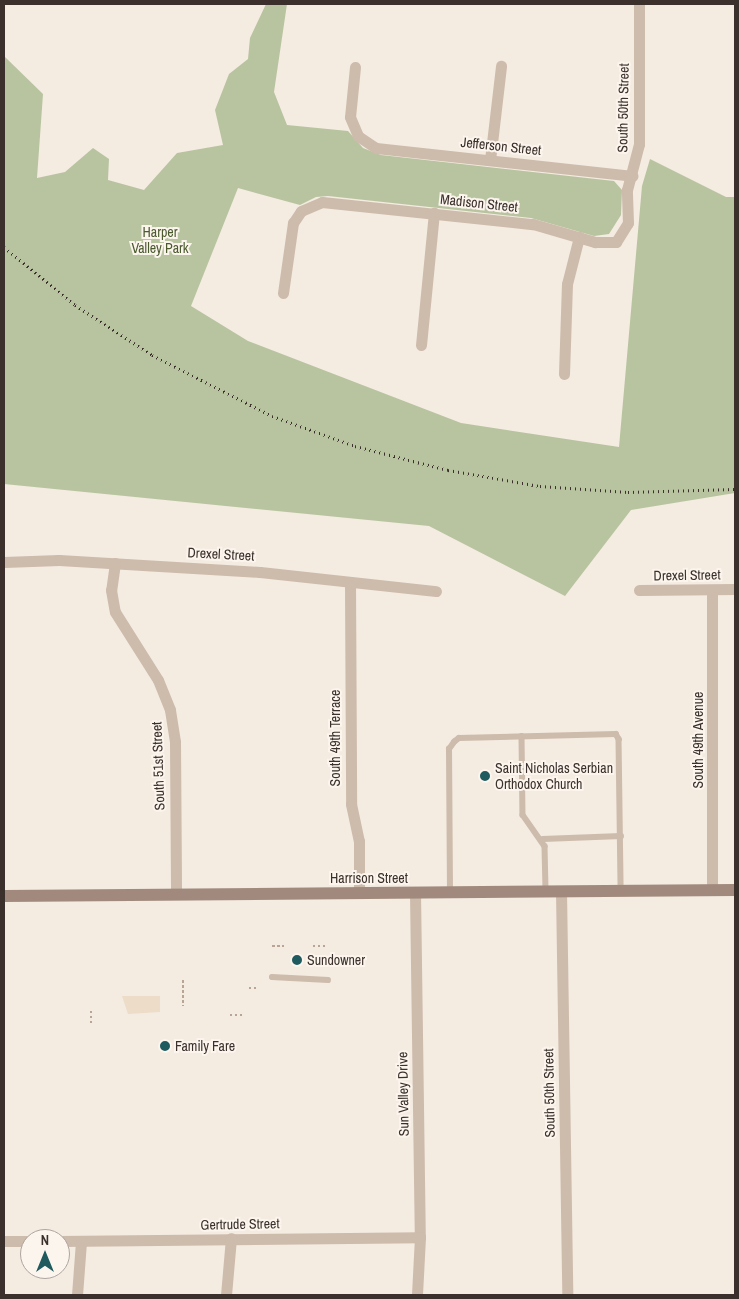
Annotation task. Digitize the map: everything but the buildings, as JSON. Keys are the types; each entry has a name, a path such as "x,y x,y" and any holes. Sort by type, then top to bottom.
{"main road":[{"name":"Harrison Street","path":"4,896 735,890"}],"street":[{"name":"South 50th Street","path":"619,239 628,223 628,190 639,144 639,4"},
{"path":"490,160 502,66"},
{"name":"Jefferson Street","path":"355,67 350,117 358,136 367,144 632,176"},
{"name":"Madison Street","path":"283,293 293,223 301,211 313,204 332,202 533,224 603,243 616,242 619,239"},
{"path":"421,345 434,214"},
{"path":"564,374 567,284 579,237"},
{"name":"Drexel Street","path":"4,562 59,560 260,572 436,591"},
{"name":"South 51st Street","path":"115,563 112,590 115,612 158,680 170,710 174,742 176,894"},
{"name":"South 49th Terrace","path":"350,582 351,804 359,841 359,893"},
{"name":"Drexel Street","path":"638,590 735,589"},
{"name":"South 49th Avenue","path":"712,590 712,890"},
{"name":"South 50th Street","path":"561,891 567,1295"},
{"name":"Sun Valley Drive","path":"415,892 420,1237 417,1295"},
{"name":"Gertrude Street","path":"70,1241 420,1237"},
{"path":"226,1295 231,1238"},
{"path":"4,1241 20,1241"},
{"path":"77,1295 81,1242"}],"lane":[{"path":"450,892 449,749 459,738 616,734 619,739 621,891"},
{"path":"522,736 523,815 527,824 543,838 621,836"},
{"path":"543,838 546,891"},
{"path":"272,977 328,980"}],"path":[{"path":"272,946 286,946"},
{"path":"313,946 327,946"},
{"path":"183,980 183,1006"},
{"path":"249,988 258,988"},
{"path":"91,1011 91,1023"},
{"path":"230,1015 243,1015"}],"green space":[{"name":"Harper Valley Park","path":"266,4 287,4 274,92 287,125 348,131 363,148 381,155 614,181 622,190 621,215 609,234 594,236 531,218 328,196 316,197 300,205 238,188 191,306 248,341 461,423 619,447 642,186 650,159 726,197 735,197 735,493 631,510 565,596 429,526 4,484 4,56 43,94 37,178 65,172 93,148 109,159 108,180 144,190 177,153 223,145 215,110 229,74 248,59 250,38"}],"shaded area":[{"path":"122,996 160,996 160,1012 128,1014"}],"railway":[{"path":"4,247 75,305 152,355 272,416 355,446 448,470 540,486 628,492 735,489"}],"place":[{"name":"Saint Nicholas Serbian Orthodox Church","path":"485,776"},
{"name":"Sundowner","path":"297,960"},
{"name":"Family Fare","path":"165,1046"}]}
